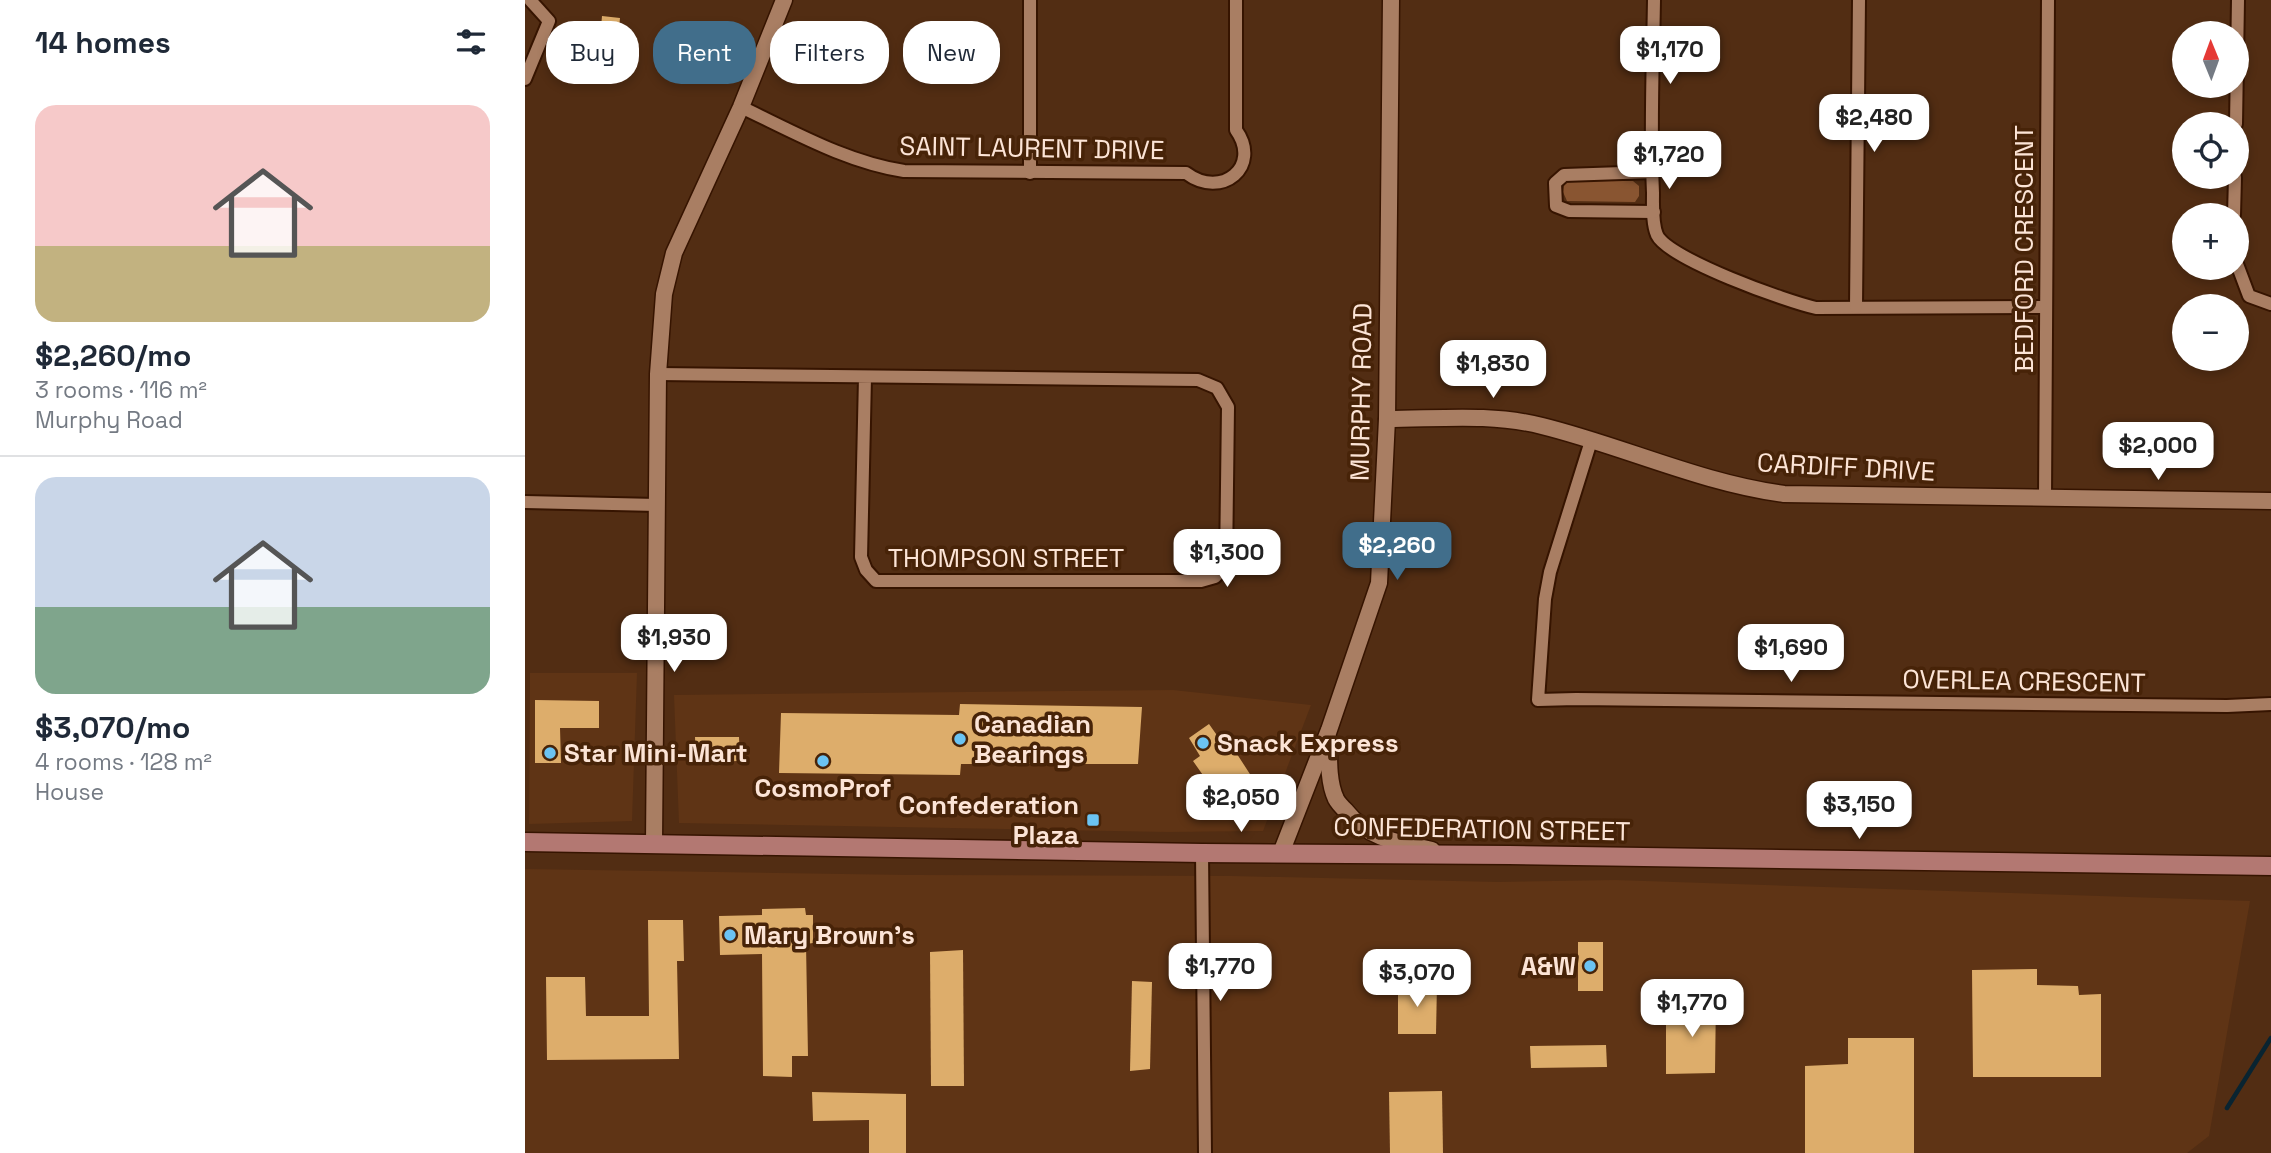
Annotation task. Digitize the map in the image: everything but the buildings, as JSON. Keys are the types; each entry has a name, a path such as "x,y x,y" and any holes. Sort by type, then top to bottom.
{"main road":[{"name":"CONFEDERATION STREET","path":"525,842 2271,866"}],"street":[{"path":"525,79 548,21 530,0"},
{"path":"654,843 658,374 664,294 674,253 741,107 784,0"},
{"path":"1030,0 1030,173"},
{"name":"SAINT LAURENT DRIVE","path":"741,107 842,155 875,167 904,171 1186,173 1196,181 1210,185 1224,182 1234,175 1245,152 1243,140 1235,131 1236,0"},
{"name":"MURPHY ROAD","path":"1281,853 1329,730 1379,583 1387,419 1391,0"},
{"path":"1654,0 1654,212 1658,237 1668,247 1684,257 1796,304 1816,307 2046,307"},
{"path":"1856,307 1859,0"},
{"name":"BEDFORD CRESCENT","path":"2045,499 2048,0"},
{"path":"2236,112 2238,0"},
{"path":"1652,172 1564,175 1555,183 1554,199 1556,206 1569,211 1654,212"},
{"path":"2243,280 2249,296 2271,304"},
{"name":"THOMPSON STREET","path":"658,374 1198,380 1217,388 1228,407 1226,565 1215,577 1201,582 876,581 866,570 861,557 865,377"},
{"name":"CARDIFF DRIVE","path":"1387,419 1500,419 1542,426 1717,480 1775,493 1809,496 2271,500"},
{"name":"OVERLEA CRESCENT","path":"1591,441 1550,572 1545,599 1538,700 2227,706 2271,704"},
{"path":"525,502 657,505"},
{"path":"1329,730 1330,766 1336,799 1356,823 1385,839 1447,854"},
{"path":"1202,853 1205,1153"}],"shaded area":[{"path":"1565,181 1633,181 1639,186 1639,196 1635,202 1567,201 1563,192"},
{"path":"530,673 637,673 632,821 529,824"},
{"path":"1173,690 1311,705 1263,831 1168,832 679,823 674,695"},
{"path":"525,869 909,875 1232,876 1498,882 1615,880 2250,901 2209,1136 2187,1153 525,1153"}],"waterway":[{"path":"2227,1108 2271,1038"}],"place":[{"name":"Canadian Bearings","path":"960,739"},
{"name":"Snack Express","path":"1203,743"},
{"name":"Star Mini-Mart","path":"550,753"},
{"name":"CosmoProf","path":"823,761"},
{"name":"Confederation Plaza","path":"1093,820"},
{"name":"Mary Brown's","path":"730,935"},
{"name":"A&W","path":"1590,966"}]}
